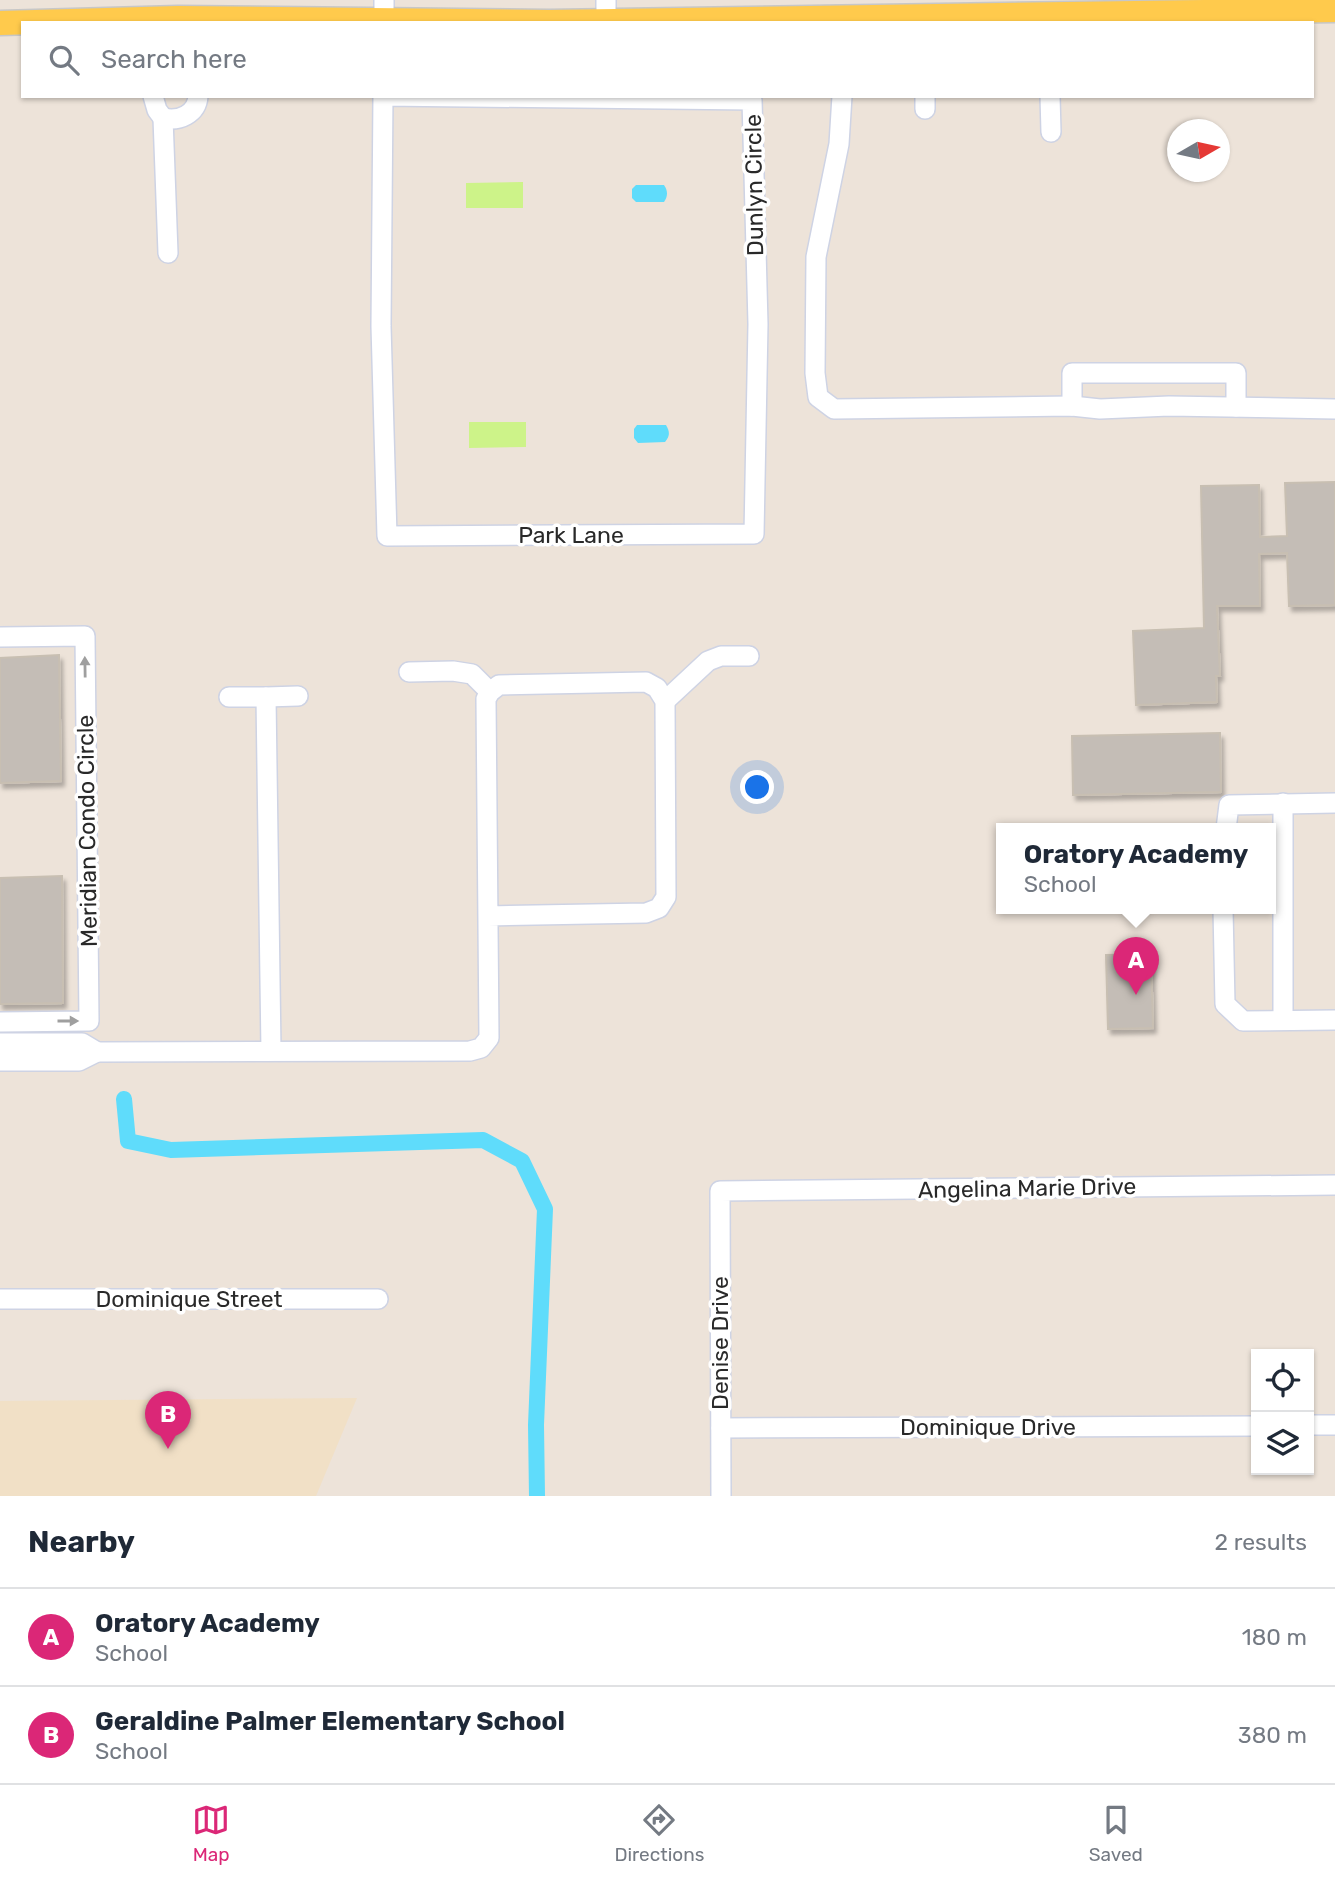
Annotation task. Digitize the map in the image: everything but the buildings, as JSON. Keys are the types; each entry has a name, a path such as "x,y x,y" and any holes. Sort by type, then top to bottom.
{"main road":[{"path":"564,21 606,10 846,20 1049,18 1112,6 1255,5 1335,10"},
{"path":"108,21 384,10 545,21"},
{"path":"0,23 21,23"}],"street":[{"path":"154,98 163,118 168,253"},
{"path":"163,118 171,120 191,113 198,104 198,98"},
{"name":"Dunlyn Circle","path":"383,98 381,326 387,536"},
{"name":"Dunlyn Circle","path":"632,98 752,100 758,324 754,534"},
{"path":"842,98 839,144 816,257 814,373 818,397 834,409 1072,406 1100,410 1169,406 1335,409"},
{"path":"1050,98 1051,132"},
{"path":"1072,406 1073,373 1236,373 1236,407"},
{"name":"Park Lane","path":"387,536 754,534"},
{"name":"Meridian Condo Circle","path":"0,636 85,636 89,1021 0,1022"},
{"path":"665,701 708,661 721,656 749,656"},
{"path":"409,672 453,671 472,674 490,692"},
{"path":"0,1061 79,1061 97,1052 470,1051 481,1048 489,1038 486,699 499,685 646,682 657,688 665,701 666,897 659,908 646,913 488,916"},
{"path":"229,697 299,696"},
{"path":"266,697 271,1051"},
{"path":"1283,803 1283,1020"},
{"path":"1227,823 1229,805 1335,803"},
{"path":"1223,914 1225,1004 1242,1021 1335,1020"},
{"path":"0,1043 82,1043 97,1052"},
{"name":"Angelina Marie Drive","path":"720,1191 1335,1185"},
{"name":"Denise Drive","path":"720,1191 721,1496"},
{"name":"Dominique Street","path":"0,1299 377,1299"},
{"path":"1314,1426 1335,1425"},
{"name":"Dominique Drive","path":"720,1428 1251,1426"}],"shaded area":[{"path":"357,1398 316,1496 0,1496 0,1401"}],"green space":[{"path":"523,182 523,208 466,208 466,183"},
{"path":"469,422 526,422 526,447 469,448"}],"water":[{"path":"636,185 664,185 667,194 664,202 636,202 632,198 632,189"},
{"path":"637,425 666,425 668,438 665,442 638,443 634,438"}],"waterway":[{"path":"124,1099 128,1141 171,1150 483,1140 522,1161 545,1209 536,1425 537,1496"}],"place":[{"name":"Oratory Academy","path":"1136,995"},
{"name":"Geraldine Palmer Elementary School","path":"168,1449"}]}
